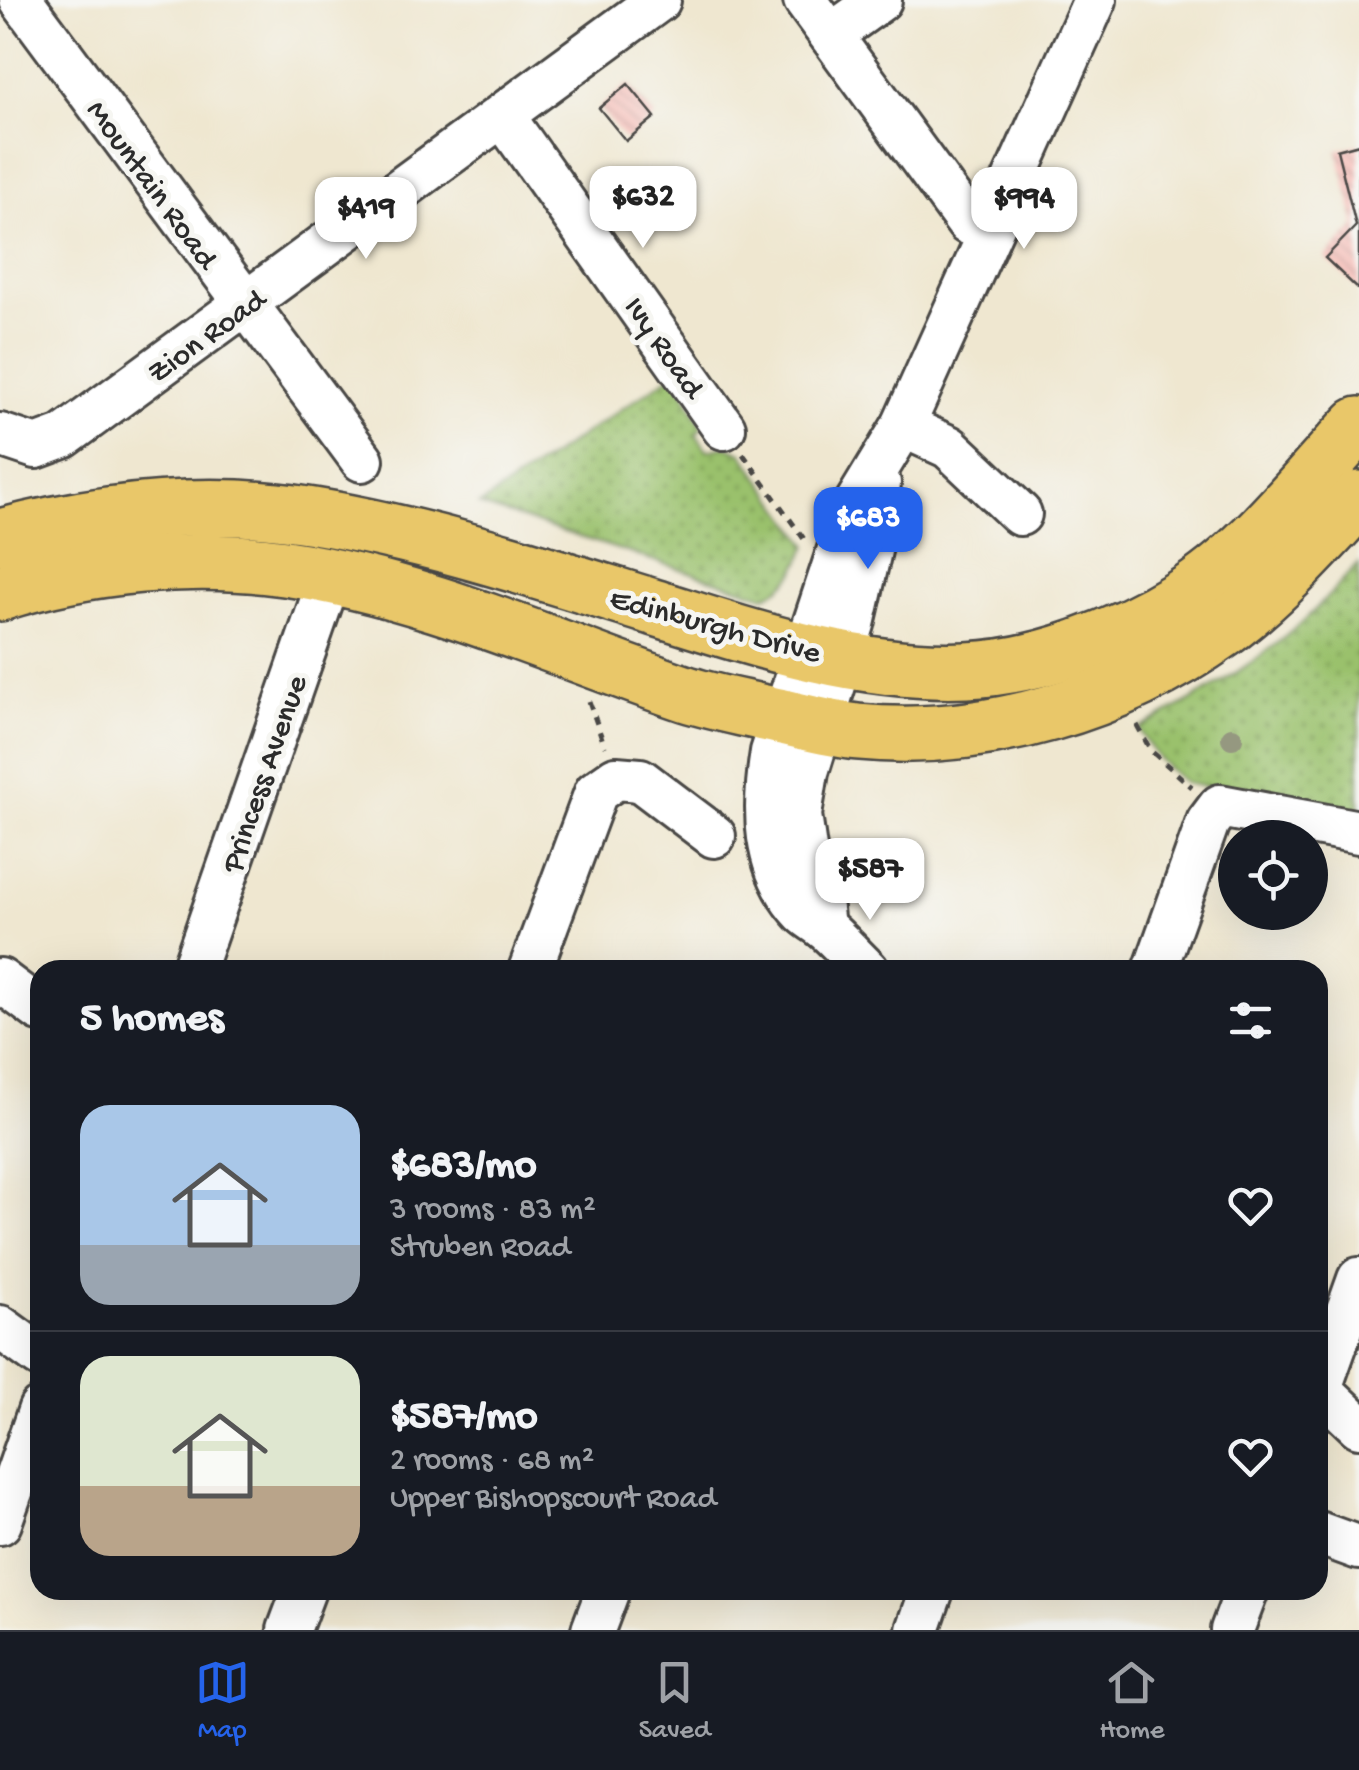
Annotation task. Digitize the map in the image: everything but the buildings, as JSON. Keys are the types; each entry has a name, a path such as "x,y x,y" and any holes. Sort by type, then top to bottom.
{"highway":[{"name":"Edinburgh Drive","path":"0,538 58,522 138,509 212,507 313,516 466,550 762,642 923,670 970,670 1078,647 1182,598 1228,564 1359,425"},
{"name":"Edinburgh Drive","path":"0,593 64,577 139,566 264,566 330,576 428,602 684,693 854,732 955,732 1030,718 1106,695 1175,661 1262,598 1359,500"}],"street":[{"name":"Mountain Road","path":"21,0 244,306 362,460"},
{"name":"Zion Road","path":"18,441 63,436 659,0"},
{"path":"805,0 968,222"},
{"path":"831,35 880,0"},
{"path":"847,956 804,914 778,874 766,830 766,784 772,752 804,721 826,654 852,510 903,426 1095,0"},
{"name":"Ivy Road","path":"503,116 724,428"},
{"path":"903,426 949,447 1020,514"},
{"name":"Princess Avenue","path":"196,960 330,576"},
{"path":"534,960 596,792 616,778 640,780 714,836"},
{"path":"1159,960 1208,822 1220,806 1359,832"},
{"path":"0,980 30,1002"},
{"path":"1328,1363 1359,1279"},
{"path":"0,1327 30,1349"},
{"path":"1328,1399 1359,1426"},
{"path":"0,1523 30,1437"},
{"path":"1328,1537 1359,1548"},
{"path":"289,1630 300,1600"},
{"path":"594,1630 604,1600"},
{"path":"918,1630 928,1600"},
{"path":"1232,1630 1243,1600"}],"path":[{"path":"724,428 808,546"},
{"path":"588,699 616,778"},
{"path":"1136,723 1150,751 1165,767 1220,806"}],"green space":[{"path":"675,373 702,427 696,434 707,450 726,446 742,453 808,545 792,576 765,596 479,505"},
{"path":"1359,564 1359,818 1185,783 1159,759 1139,729 1256,659 1310,615"}]}
